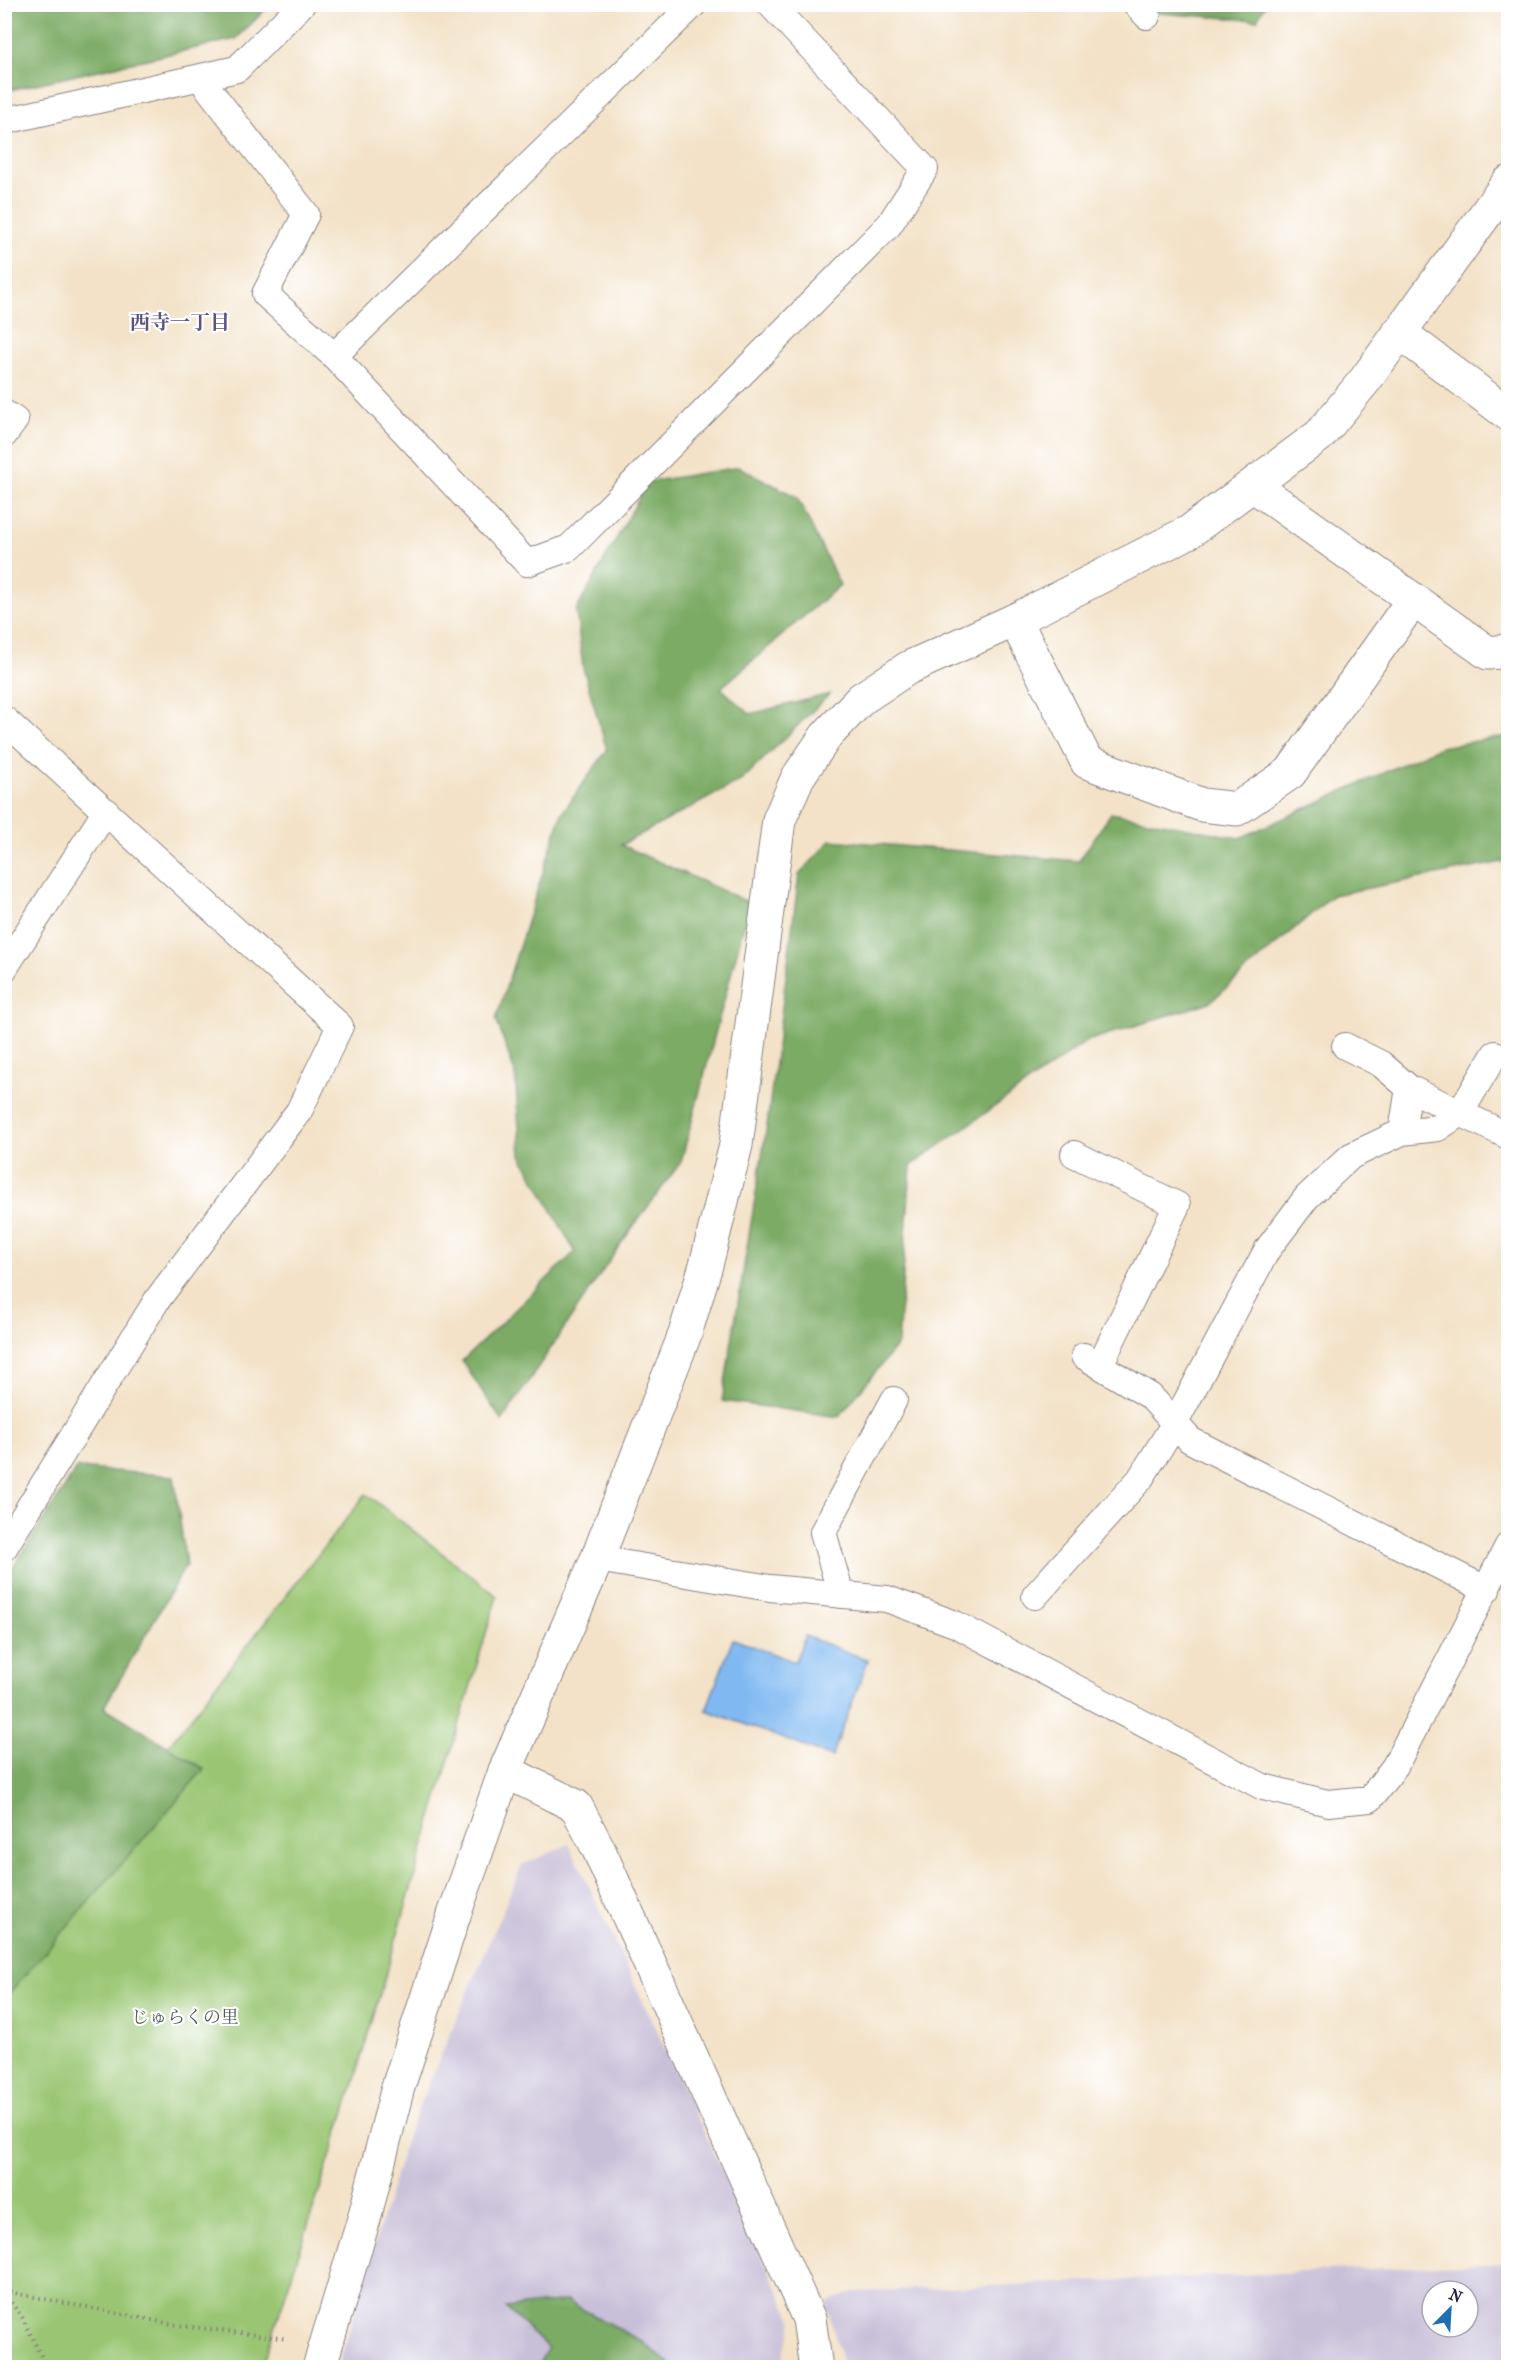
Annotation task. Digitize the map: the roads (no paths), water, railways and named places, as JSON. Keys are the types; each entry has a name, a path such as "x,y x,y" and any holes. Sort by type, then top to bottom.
{"street":[{"path":"323,2358 364,2219 398,2087 454,1915 505,1771 597,1559 685,1334 736,1145 779,820 798,777 826,735 861,699 908,668 1015,620 1189,532 1320,435 1366,379 1509,183"},
{"path":"1399,332 1509,414"},
{"path":"1254,486 1488,652 1509,651"},
{"path":"1015,620 1087,762 1202,805 1238,809 1290,773 1413,600"},
{"path":"505,1771 576,1806 598,1848 809,2319 816,2367"}],"lane":[{"path":"4,121 237,69 302,4"},
{"path":"334,356 694,4"},
{"path":"200,78 306,214 265,294 334,356 527,564 569,548 889,225 925,169 770,4"},
{"path":"4,412 15,420 4,435"},
{"path":"4,719 340,1026 299,1111 157,1300 4,1548"},
{"path":"4,969 106,811"},
{"path":"1345,1046 1381,1064 1409,1088 1509,1136"},
{"path":"1035,1596 1140,1479 1175,1423 1267,1250 1307,1197 1352,1156 1402,1132 1438,1128 1460,1113 1495,1054"},
{"path":"1402,1132 1409,1088"},
{"path":"1074,1154 1177,1205 1092,1360 1150,1395 1190,1440 1487,1590"},
{"path":"841,1595 823,1533 894,1400"},
{"path":"597,1559 771,1588 887,1599 955,1624 1263,1787 1328,1803 1370,1799 1395,1766 1509,1546"}],"water":[{"path":"805,1636 868,1660 832,1757 706,1710 733,1639 795,1662"}],"district":[{"name":"西寺一丁目","path":"180,322"}],"park label":[{"name":"じゅらくの里","path":"185,2017"}]}
